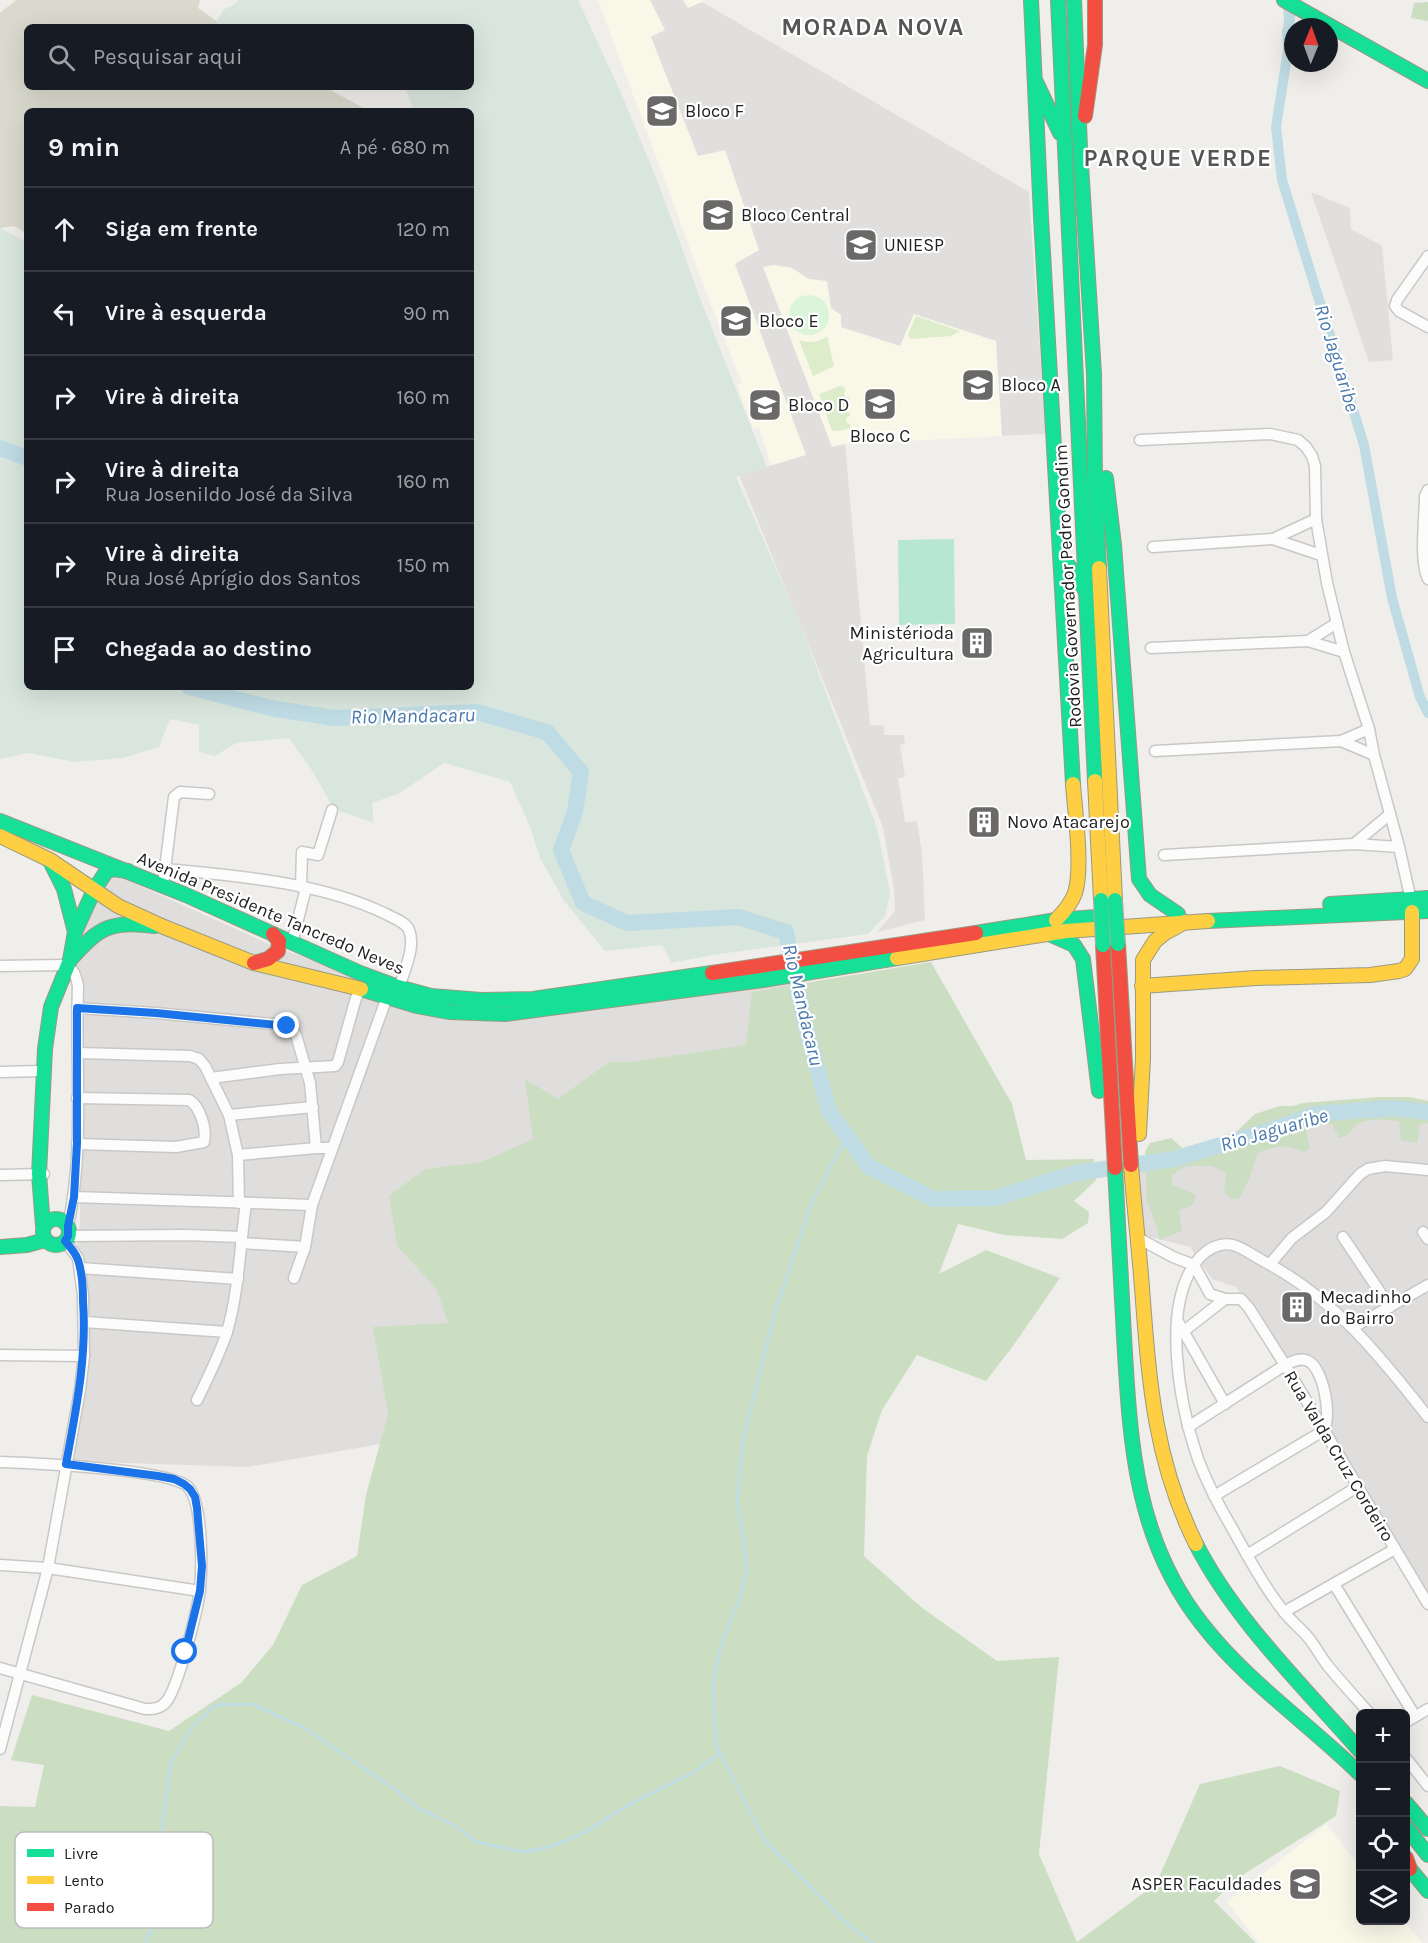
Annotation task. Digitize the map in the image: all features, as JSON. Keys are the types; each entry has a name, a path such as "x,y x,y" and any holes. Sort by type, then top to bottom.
{"main road":[{"path":"1031,0 1078,878 1074,900 1056,921"},
{"name":"Rodovia Governador Pedro Gondim","path":"1058,0 1085,590 1108,900 1118,944 1133,1158"},
{"name":"Rodovia Governador Pedro Gondim","path":"1074,0 1080,148 1094,375 1095,495 1108,900 1103,945 1112,1161"},
{"path":"1080,148 1095,45 1095,0"},
{"path":"1284,0 1428,81"},
{"path":"1036,82 1064,141"},
{"path":"1094,375 1114,545 1139,879 1145,891 1181,918"},
{"path":"1060,553 1085,590"},
{"name":"Avenida Presidente Tancredo Neves","path":"0,821 163,885 273,933 328,961 399,988 461,1000 488,1002 761,973"},
{"name":"Avenida Presidente Tancredo Neves","path":"0,836 50,861 118,906 254,963 449,1012 505,1014 761,973 1049,934 1106,922"},
{"path":"50,861 64,889 75,932"},
{"path":"45,1240 42,1231 41,1170 45,1048 51,1008 69,963 75,932 94,891 106,872 113,869 128,871"},
{"path":"1411,906 1428,898"},
{"path":"1142,987 1256,978 1385,974 1405,969 1412,959 1413,952 1411,906"},
{"path":"1106,922 1411,906 1428,911"},
{"path":"1181,918 1157,938 1146,952 1142,969 1143,1058 1133,1158 1152,1401 1159,1445 1183,1518 1225,1590 1356,1746"},
{"name":"Avenida Presidente Tancredo Neves","path":"811,966 1056,921 1106,922"},
{"path":"69,963 93,935 108,926 130,923 164,927"},
{"path":"254,963 279,951 280,943 273,933"},
{"path":"1049,934 1076,945 1083,959 1112,1161 1119,1224 1129,1424 1133,1462 1145,1516 1162,1560 1186,1603 1212,1638 1250,1677 1356,1770"},
{"path":"41,1170 49,1197 66,1231"},
{"path":"43,1226 51,1219 66,1231"},
{"path":"0,1247 27,1245 45,1240 55,1245 66,1231"},
{"path":"1347,1760 1356,1775"},
{"path":"1410,1808 1428,1829"},
{"path":"1410,1832 1428,1855"},
{"path":"1410,1867 1428,1891"}],"street":[{"path":"1428,256 1396,300 1395,306 1399,311 1428,327"},
{"path":"1140,440 1270,434 1298,440 1306,447 1315,466 1316,519 1321,555 1344,652 1369,729 1399,847 1411,906"},
{"path":"1428,490 1425,496 1424,561 1428,579"},
{"path":"1153,547 1273,539 1316,519"},
{"path":"1273,539 1321,555"},
{"path":"1308,641 1337,623"},
{"path":"1151,648 1308,641 1344,652"},
{"path":"1155,751 1341,741 1369,729"},
{"path":"1341,741 1374,755"},
{"path":"163,885 174,797 180,792 209,794"},
{"path":"292,943 303,888 302,852 318,855 332,810"},
{"path":"1354,844 1390,814"},
{"path":"1164,855 1354,844 1399,847"},
{"path":"165,869 229,875 303,888 342,896 381,912 406,925 409,930 410,950 399,988"},
{"path":"0,966 69,963 77,978 77,1143 74,1197 66,1231 78,1258 85,1322 80,1390 48,1568 0,1749"},
{"path":"211,1078 337,1065 356,998 361,989"},
{"path":"294,1278 305,1247 312,1205 387,997"},
{"path":"77,1008 287,1026 296,1035 309,1083 316,1148"},
{"path":"78,1053 190,1056 199,1059 229,1114 238,1155 242,1203 242,1240 238,1278 227,1332 197,1400"},
{"path":"0,1072 44,1071"},
{"path":"77,1098 191,1100 198,1108 205,1134 205,1140 198,1144 176,1147 77,1143"},
{"path":"229,1114 313,1107"},
{"path":"238,1155 332,1148"},
{"path":"1270,1264 1292,1238 1326,1212 1360,1174 1368,1169 1385,1167 1428,1170"},
{"path":"0,1175 41,1170"},
{"path":"74,1197 312,1205"},
{"path":"66,1231 186,1235 305,1247"},
{"path":"1343,1237 1390,1307"},
{"path":"1138,1238 1173,1257 1194,1265 1208,1292 1215,1297 1225,1299"},
{"path":"1366,1709 1328,1666 1309,1638 1284,1612 1247,1555 1214,1496 1199,1461 1188,1427 1177,1351 1177,1320 1184,1289 1194,1265 1210,1248 1227,1245 1237,1247 1301,1283 1354,1327 1396,1375 1428,1417"},
{"path":"80,1268 238,1278"},
{"path":"1354,1327 1428,1285"},
{"path":"1184,1331 1225,1299"},
{"name":"Rua Valda Cruz Cordeiro","path":"1225,1299 1240,1299 1249,1308 1428,1604"},
{"path":"1177,1320 1225,1404"},
{"path":"85,1322 227,1332"},
{"path":"0,1355 84,1356"},
{"path":"1188,1427 1285,1365 1302,1359 1309,1361 1315,1367 1327,1409 1328,1423 1323,1431 1214,1496"},
{"path":"0,1462 66,1464 174,1479 184,1484 195,1497 202,1566 200,1591 185,1652 173,1689 165,1703 156,1709 145,1709 0,1668"},
{"path":"1247,1555 1357,1487"},
{"path":"1284,1612 1395,1549"},
{"path":"0,1565 48,1568 200,1591"},
{"path":"1334,1584 1404,1709"},
{"path":"1410,1719 1428,1709"},
{"path":"1410,1763 1428,1786"}],"shaded area":[{"path":"16,0 200,0 198,8 221,24 24,24 24,90 330,90 364,108 24,108 24,232 14,226 0,228 0,13"},
{"path":"238,0 578,0 621,93 661,190 698,293 767,467 736,477 797,616 877,828 890,893 885,916 868,934 712,955 672,963 662,945 605,951 564,901 540,858 530,827 510,782 444,763 400,793 372,803 374,823 334,809 313,772 289,738 236,743 215,756 199,752 199,725 170,719 159,747 123,758 74,762 29,753 0,759 0,228 24,240 24,690 474,690 474,108 413,108 406,90 474,90 474,24 216,24 223,10"},
{"name":"UNIESP","path":"598,0 702,0 702,3 1029,192 1046,434 845,444 771,466 759,427 753,429 737,385 742,383"},
{"name":"UNIESP","path":"650,0 683,0 688,8 702,2 1029,192 1046,434 1002,436 996,341 914,314 900,346 841,327 841,315 831,308 827,281 809,279 792,268 773,265 763,267 832,447 845,444 870,725 884,726 884,735 904,735 905,744 900,745 905,777 898,778 905,822 917,821 922,853 925,920 877,932 895,911 894,889 883,827 739,475 806,455 735,264 759,250 725,150 698,156 651,37 665,30"},
{"path":"1311,192 1350,208 1351,229 1382,246 1393,360 1369,362"},
{"path":"109,872 278,948 394,989 469,1005 786,963 826,1040 633,1400 248,1467 65,1461 78,1352 75,1263 80,1223 80,1013 63,963"},
{"path":"1397,1113 1428,1116 1428,1605 1326,1427 1319,1372 1309,1355 1287,1361 1236,1287 1212,1279 1190,1247 1131,1232 1130,1171 1164,1159 1311,1123"},
{"name":"ASPER Faculdades","path":"1326,1824 1356,1861 1356,1925 1407,1925 1422,1943 1259,1943 1227,1902"}],"green space":[{"path":"1428,2 1428,21 1411,18 1414,3"},
{"path":"809,295 817,296 823,301 828,307 828,323 823,329 817,334 809,335 801,334 795,329 790,323 789,315 790,307 795,301 801,296"},
{"path":"916,316 960,331 951,336 910,339 908,334"},
{"path":"827,336 834,366 813,376 799,340 813,342"},
{"path":"840,386 845,388 844,396 850,398 850,404 844,404 844,410 850,413 850,416 846,418 847,423 851,425 850,428 832,431 819,394"},
{"path":"954,539 955,624 899,625 898,540"},
{"path":"931,962 1012,1104 1026,1160 1094,1159 1096,1180 1074,1201 1089,1212 1088,1223 1062,1239 1004,1235 958,1224 939,1274 986,1250 1060,1278 986,1381 917,1355 882,1410 867,1456 864,1556 921,1607 997,1661 1059,1657 1039,1854 1077,1942 1156,1884 1200,1784 1280,1766 1340,1791 1336,1816 1238,1878 1214,1901 1256,1943 0,1943 0,1806 35,1807 44,1765 11,1760 32,1695 169,1731 241,1683 273,1645 302,1585 357,1556 366,1495 388,1414 373,1327 448,1323 436,1288 397,1246 389,1196 425,1169 482,1162 533,1139 525,1079 558,1099 609,1062 631,1062 746,1045 752,992"},
{"path":"1381,1097 1409,1097 1428,1101 1428,1123 1420,1125 1417,1143 1401,1140 1399,1122 1395,1121 1363,1122 1347,1135 1339,1138 1332,1124 1315,1125 1306,1132 1310,1149 1303,1152 1291,1147 1280,1147 1257,1154 1240,1198 1231,1199 1224,1191 1226,1173 1212,1166 1186,1166 1172,1175 1172,1185 1196,1195 1193,1205 1179,1210 1182,1231 1159,1240 1147,1201 1145,1152 1150,1143 1171,1138 1187,1152 1230,1138 1255,1114 1280,1106"}],"water":[{"path":"1282,0 1295,0 1295,18 1284,18 1284,43 1283,43"}],"waterway":[{"name":"Rio Jaguaribe","path":"1285,72 1276,127 1282,180 1364,445 1392,598 1420,697 1428,713"},
{"name":"Rio Mandacaru","path":"0,448 24,457"},
{"name":"Rio Mandacaru","path":"201,690 275,709 335,718 477,712 547,732 581,772 575,812 561,850 583,903 627,923 738,917 786,932 805,1024 829,1111 869,1167 933,1199 996,1198 1076,1173 1174,1159 1316,1114 1391,1108 1428,1112"},
{"path":"847,1135 812,1202 773,1319 743,1441 737,1500 747,1571 740,1597 722,1641 713,1684 716,1745 765,1841 843,1920 872,1943"},
{"path":"161,1832 171,1763 192,1727 216,1705 252,1704 306,1729 393,1788 418,1808 454,1825 477,1842 523,1852 549,1847 580,1835 632,1803 696,1771 719,1754"},
{"path":"144,1943 153,1928"}],"traffic: fast":[{"path":"1031,0 1073,784"},
{"path":"1058,0 1095,781"},
{"path":"1074,0 1080,148 1094,374 1095,483 1099,568"},
{"path":"1284,0 1428,81"},
{"path":"1036,82 1060,133"},
{"path":"1106,478 1114,545 1139,879 1150,895 1178,914"},
{"path":"1060,553 1085,590"},
{"path":"0,821 186,895 360,973 431,996 481,1000 533,999 712,973"},
{"path":"50,861 64,889 75,932"},
{"path":"43,1226 39,1174 45,1049 51,1007 70,960 75,932 94,890 106,872 113,869 128,871"},
{"path":"1330,904 1428,898"},
{"path":"1101,900 1103,945"},
{"path":"1115,900 1118,944"},
{"path":"1208,921 1428,911"},
{"path":"976,933 1056,920 1110,916"},
{"path":"70,960 98,933 107,928 127,924 155,926"},
{"path":"1049,934 1074,945 1083,959 1099,1091"},
{"path":"361,989 417,1006 449,1012 505,1014 763,980 897,958"},
{"path":"1115,1168 1126,1375 1133,1450 1149,1523 1162,1557 1179,1591 1202,1624 1238,1665 1356,1770"},
{"path":"56,1219 65,1223 69,1232 65,1241 56,1245 47,1241 43,1232 47,1223 56,1219"},
{"path":"0,1247 27,1245 45,1240"},
{"path":"1196,1544 1212,1572 1250,1626 1356,1747"},
{"path":"1410,1808 1428,1829"},
{"path":"1410,1832 1428,1855"},
{"path":"1410,1869 1428,1891"}],"traffic: slow":[{"path":"1099,568 1115,900"},
{"path":"1095,781 1101,900"},
{"path":"1056,920 1071,901 1077,882 1078,840 1073,784"},
{"path":"0,836 50,860 118,906 164,927 254,963 361,989"},
{"path":"1142,986 1256,978 1370,975 1399,971 1405,969 1412,959 1412,912"},
{"path":"897,958 1066,931 1208,921"},
{"path":"1139,1134 1143,1058 1143,960 1155,941 1185,922"},
{"path":"1131,1165 1147,1355 1156,1419 1171,1481 1196,1544"}],"traffic: jam":[{"path":"1085,116 1095,45 1095,0"},
{"path":"712,973 976,933"},
{"path":"254,963 268,959 278,951 279,941 273,934"},
{"path":"1118,944 1131,1165"},
{"path":"1103,945 1115,1168"}],"place":[{"name":"Bloco F","path":"662,111"},
{"name":"Bloco Central","path":"718,215"},
{"name":"UNIESP","path":"861,245"},
{"name":"Bloco E","path":"736,321"},
{"name":"Bloco A","path":"978,385"},
{"name":"Bloco C","path":"880,404"},
{"name":"Bloco D","path":"765,405"},
{"name":"Ministérioda Agricultura","path":"977,643"},
{"name":"Novo Atacarejo","path":"984,822"},
{"name":"Mecadinho do Bairro","path":"1297,1307"},
{"name":"ASPER Faculdades","path":"1305,1884"}],"district":[{"name":"MORADA NOVA","path":"873,27"},
{"name":"PARQUE VERDE","path":"1178,158"}],"route":[{"path":"185,1652 200,1591 202,1566 197,1508 195,1497 190,1489 174,1479 66,1464 80,1390 85,1322 78,1258 65,1241 68,1236 74,1197 77,1143 77,1008 287,1026"}]}
